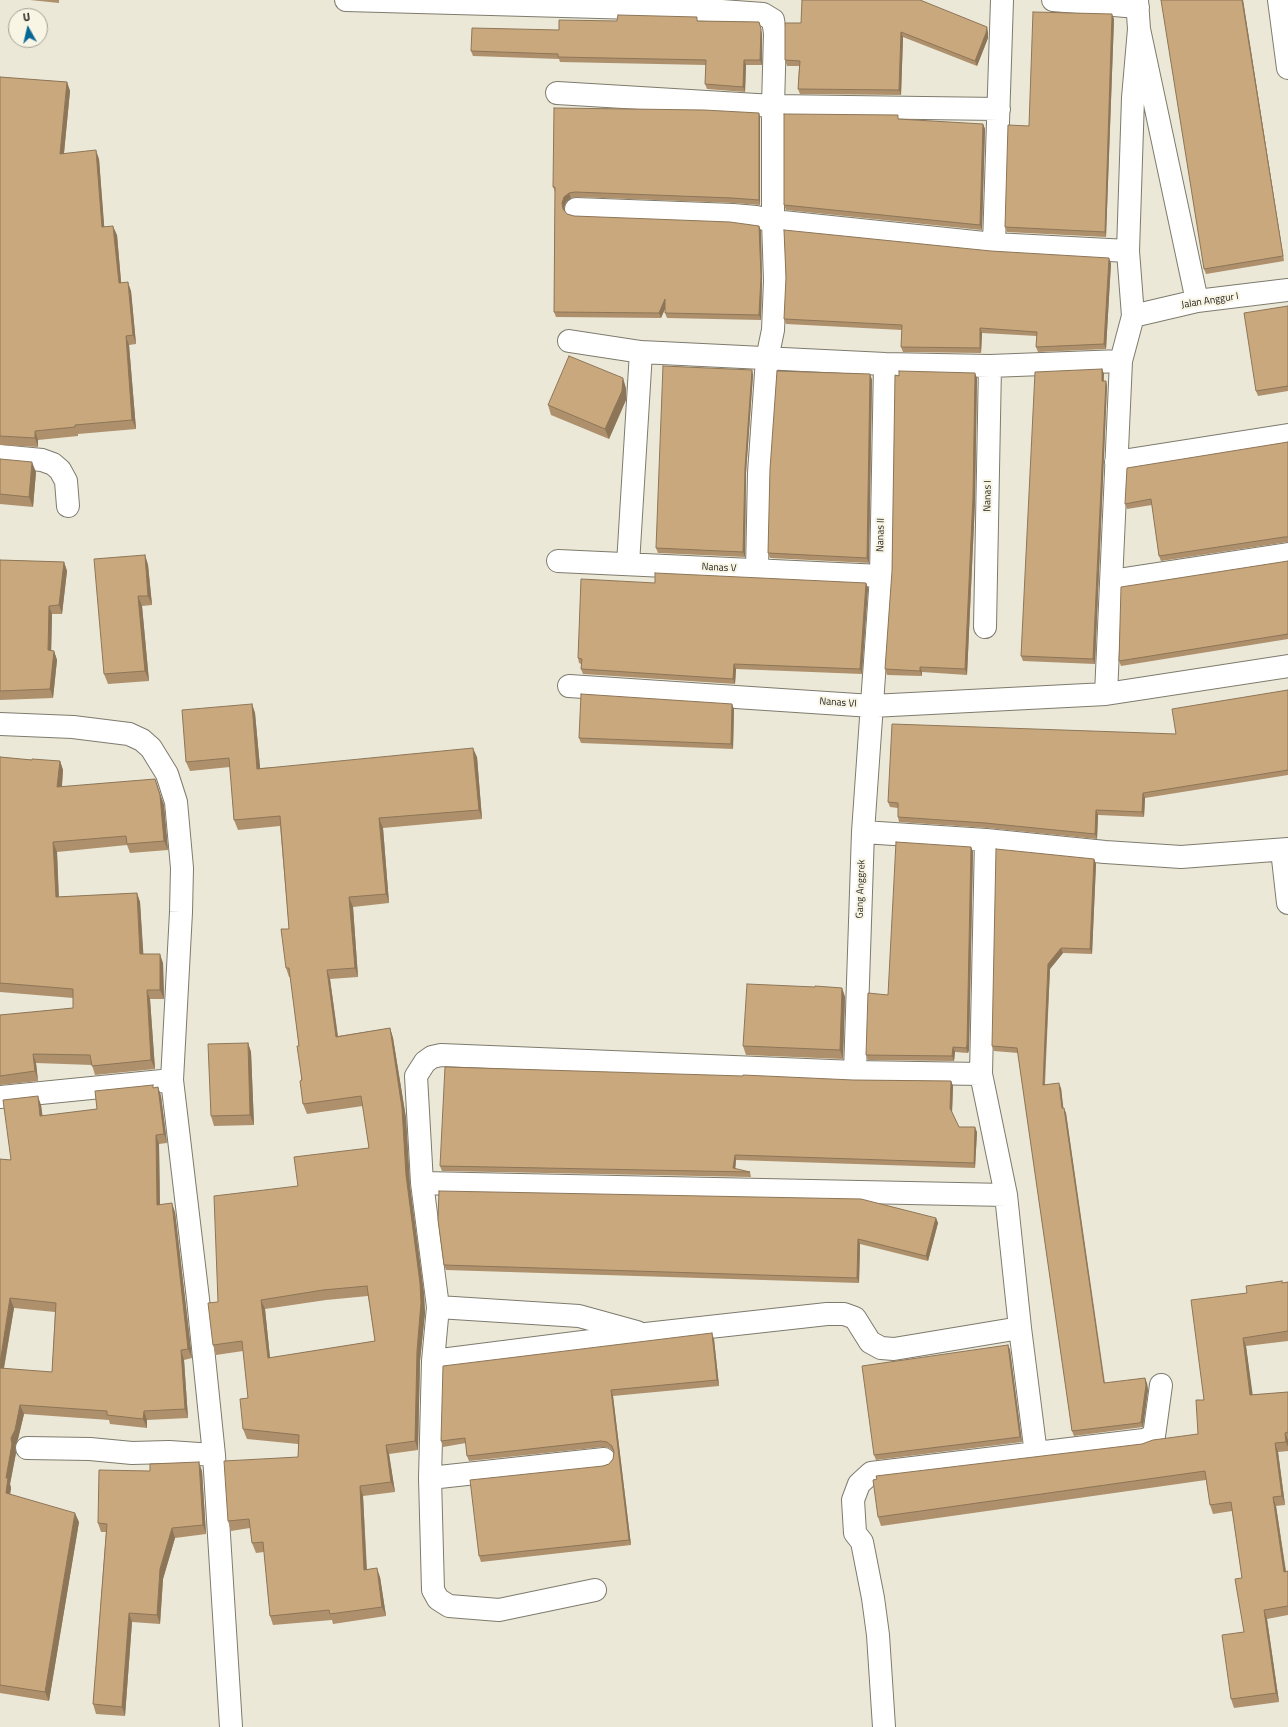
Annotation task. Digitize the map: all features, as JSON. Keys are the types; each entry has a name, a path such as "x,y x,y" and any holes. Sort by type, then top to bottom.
{"street":[{"path":"346,0 708,5 763,14 773,20 775,33 773,106 773,222 775,288 772,336 767,358 760,473 757,570"},
{"path":"994,244 1002,0"},
{"path":"1053,0 1137,4 1139,29 1197,301"},
{"path":"1279,0 1288,68"},
{"path":"1106,694 1121,361 1133,316 1128,250 1133,98 1139,29"},
{"path":"557,93 773,106 999,109"},
{"path":"576,209 756,217 773,222 994,244 1128,250"},
{"name":"Jalan Anggur I","path":"1133,316 1197,301 1288,290"},
{"path":"569,341 641,352 885,364 990,366 1121,361"},
{"path":"628,564 641,352"},
{"name":"Nanas II","path":"872,706 881,576 885,364"},
{"name":"Nanas I","path":"985,627 990,366"},
{"path":"1116,462 1288,435"},
{"path":"0,456 42,460 54,464 60,470 66,481 68,506"},
{"path":"1111,581 1288,554"},
{"name":"Nanas V","path":"558,561 881,576"},
{"name":"Nanas VI","path":"569,686 872,706 1106,694 1288,666"},
{"name":"Gang Anggrek","path":"855,1072 863,832 872,706"},
{"path":"0,724 73,727 129,734 142,740 151,748 167,774 176,802 182,868 172,1080 198,1299 214,1455 231,1727"},
{"path":"863,832 986,840 1105,852 1181,857 1285,849 1288,903"},
{"path":"986,840 981,1074 1006,1195 1020,1328 1036,1454"},
{"path":"594,1590 499,1610 449,1606 443,1603 434,1594 432,1582 430,1478 434,1360 438,1307 422,1183 416,1076 425,1062 436,1056 855,1072 981,1074"},
{"path":"0,1097 172,1080"},
{"path":"422,1183 1006,1195"},
{"path":"438,1307 579,1316 646,1334"},
{"path":"434,1360 827,1314 844,1314 855,1318 870,1342 881,1348 894,1349 1020,1328"},
{"path":"884,1727 878,1636 873,1598 862,1542 855,1533 853,1500 858,1484 871,1473 1144,1440 1154,1436 1161,1385"},
{"path":"27,1448 90,1448 132,1453 169,1452 214,1455"},
{"path":"430,1478 604,1459"}],"building":[{"path":"802,0 920,0 987,27 975,61 901,32 899,90 798,89 800,61 785,60 785,23 801,23"},
{"path":"1161,0 1242,0 1283,256 1204,269"},
{"path":"1033,12 1112,14 1105,232 1005,227 1008,125 1029,126"},
{"path":"618,15 697,17 697,21 759,22 761,29 760,60 744,60 743,87 705,84 706,60 558,57 558,54 471,51 472,28 559,30 559,20 617,21"},
{"path":"0,77 67,82 60,154 96,150 102,227 113,226 119,283 128,282 133,335 126,336 132,420 75,425 75,427 35,431 35,438 0,436"},
{"path":"554,108 704,110 759,113 759,200 575,192 569,193 564,197 562,203 563,209 567,214 574,216 730,222 759,226 761,276 759,315 665,313 665,299 659,313 554,312"},
{"path":"784,114 898,115 898,119 983,124 980,225 784,205"},
{"path":"784,230 991,251 1109,258 1104,344 1036,347 1037,332 980,328 980,348 901,347 902,325 784,319 786,277"},
{"path":"1288,306 1288,386 1256,391 1244,313"},
{"path":"569,356 623,378 622,391 605,429 548,405"},
{"path":"663,366 752,370 745,468 743,552 656,548"},
{"path":"1102,369 1102,381 1106,381 1093,659 1021,656 1035,372"},
{"path":"777,371 870,374 867,558 768,553 770,469"},
{"path":"899,371 975,373 973,497 965,669 920,667 920,671 885,669 892,571 895,375 899,376"},
{"path":"1288,442 1288,537 1159,556 1151,499 1125,504 1127,468"},
{"path":"0,459 32,462 29,497 0,494"},
{"path":"145,555 148,596 138,596 145,671 104,674 94,559"},
{"path":"0,560 64,562 59,605 49,606 48,650 54,651 50,689 0,691"},
{"path":"1288,561 1288,634 1119,661 1121,587"},
{"path":"655,573 866,583 860,669 734,664 733,679 581,669 582,659 578,658 581,579 655,583"},
{"path":"1288,690 1288,770 1143,793 1142,812 1096,810 1095,834 985,823 898,817 898,803 888,802 892,724 1176,734 1172,709"},
{"path":"581,694 732,704 731,744 579,738"},
{"path":"252,704 257,769 473,748 479,810 379,818 386,894 349,897 355,968 327,970 336,1037 390,1028 402,1108 406,1175 420,1283 421,1303 417,1351 415,1441 386,1445 391,1482 360,1486 364,1570 377,1568 382,1607 330,1614 329,1610 270,1616 263,1542 252,1543 249,1519 228,1521 224,1461 298,1457 299,1435 243,1429 240,1399 248,1398 242,1341 213,1345 208,1303 218,1302 214,1196 298,1186 294,1157 369,1148 361,1096 303,1104 300,1081 302,1080 297,1046 299,1046 289,968 286,968 281,929 289,929 280,816 234,820 229,758 186,762 182,710","holes":["367,1286 375,1341 268,1358 261,1300 323,1290"]},
{"path":"0,757 60,761 57,787 155,779 160,795 164,841 127,844 126,836 53,842 56,897 137,893 140,954 160,954 160,990 147,990 151,1060 92,1066 90,1055 33,1054 35,1071 0,1076 0,1015 73,1008 73,989 0,983"},
{"path":"896,842 971,847 967,1045 966,1048 953,1047 952,1056 866,1055 868,993 888,995"},
{"path":"996,849 1094,859 1090,949 1061,948 1048,964 1043,1085 1059,1083 1062,1108 1064,1108 1104,1383 1145,1378 1146,1385 1141,1422 1139,1423 1072,1431 1017,1048 992,1046"},
{"path":"747,984 842,988 840,1050 743,1046"},
{"path":"248,1043 250,1115 211,1116 208,1044"},
{"path":"445,1067 743,1075 853,1080 951,1081 950,1108 959,1127 975,1127 974,1163 735,1155 733,1168 750,1172 440,1166"},
{"path":"153,1085 153,1088 158,1087 164,1134 156,1135 157,1205 172,1203 188,1349 181,1350 185,1409 144,1411 143,1419 107,1415 107,1411 20,1405 15,1430 11,1438 12,1444 6,1478 8,1478 6,1493 75,1513 45,1692 0,1685 0,1368 52,1372 56,1303 10,1298 0,1363 0,1159 11,1160 3,1100 38,1096 40,1116 97,1109 95,1091"},
{"path":"439,1191 861,1199 936,1218 926,1256 858,1239 857,1278 444,1265 438,1220"},
{"path":"1282,1281 1282,1283 1288,1282 1288,1331 1243,1338 1250,1395 1288,1392 1288,1432 1285,1433 1286,1442 1275,1443 1282,1496 1273,1497 1284,1572 1288,1571 1288,1606 1264,1610 1276,1693 1231,1699 1222,1635 1244,1632 1235,1579 1242,1578 1231,1502 1210,1505 1205,1471 878,1517 873,1480 877,1479 876,1476 1142,1444 1153,1440 1198,1434 1196,1400 1204,1400 1191,1300 1247,1293 1246,1286"},
{"path":"712,1333 717,1380 611,1390 629,1540 479,1556 470,1480 603,1466 609,1464 613,1459 614,1452 612,1446 607,1442 601,1441 467,1456 465,1438 441,1441 443,1366"},
{"path":"1008,1345 1020,1437 874,1455 862,1366"},
{"path":"199,1462 203,1525 172,1528 160,1569 157,1615 129,1613 122,1707 93,1704 107,1524 98,1523 99,1470 150,1471 150,1464"}]}
